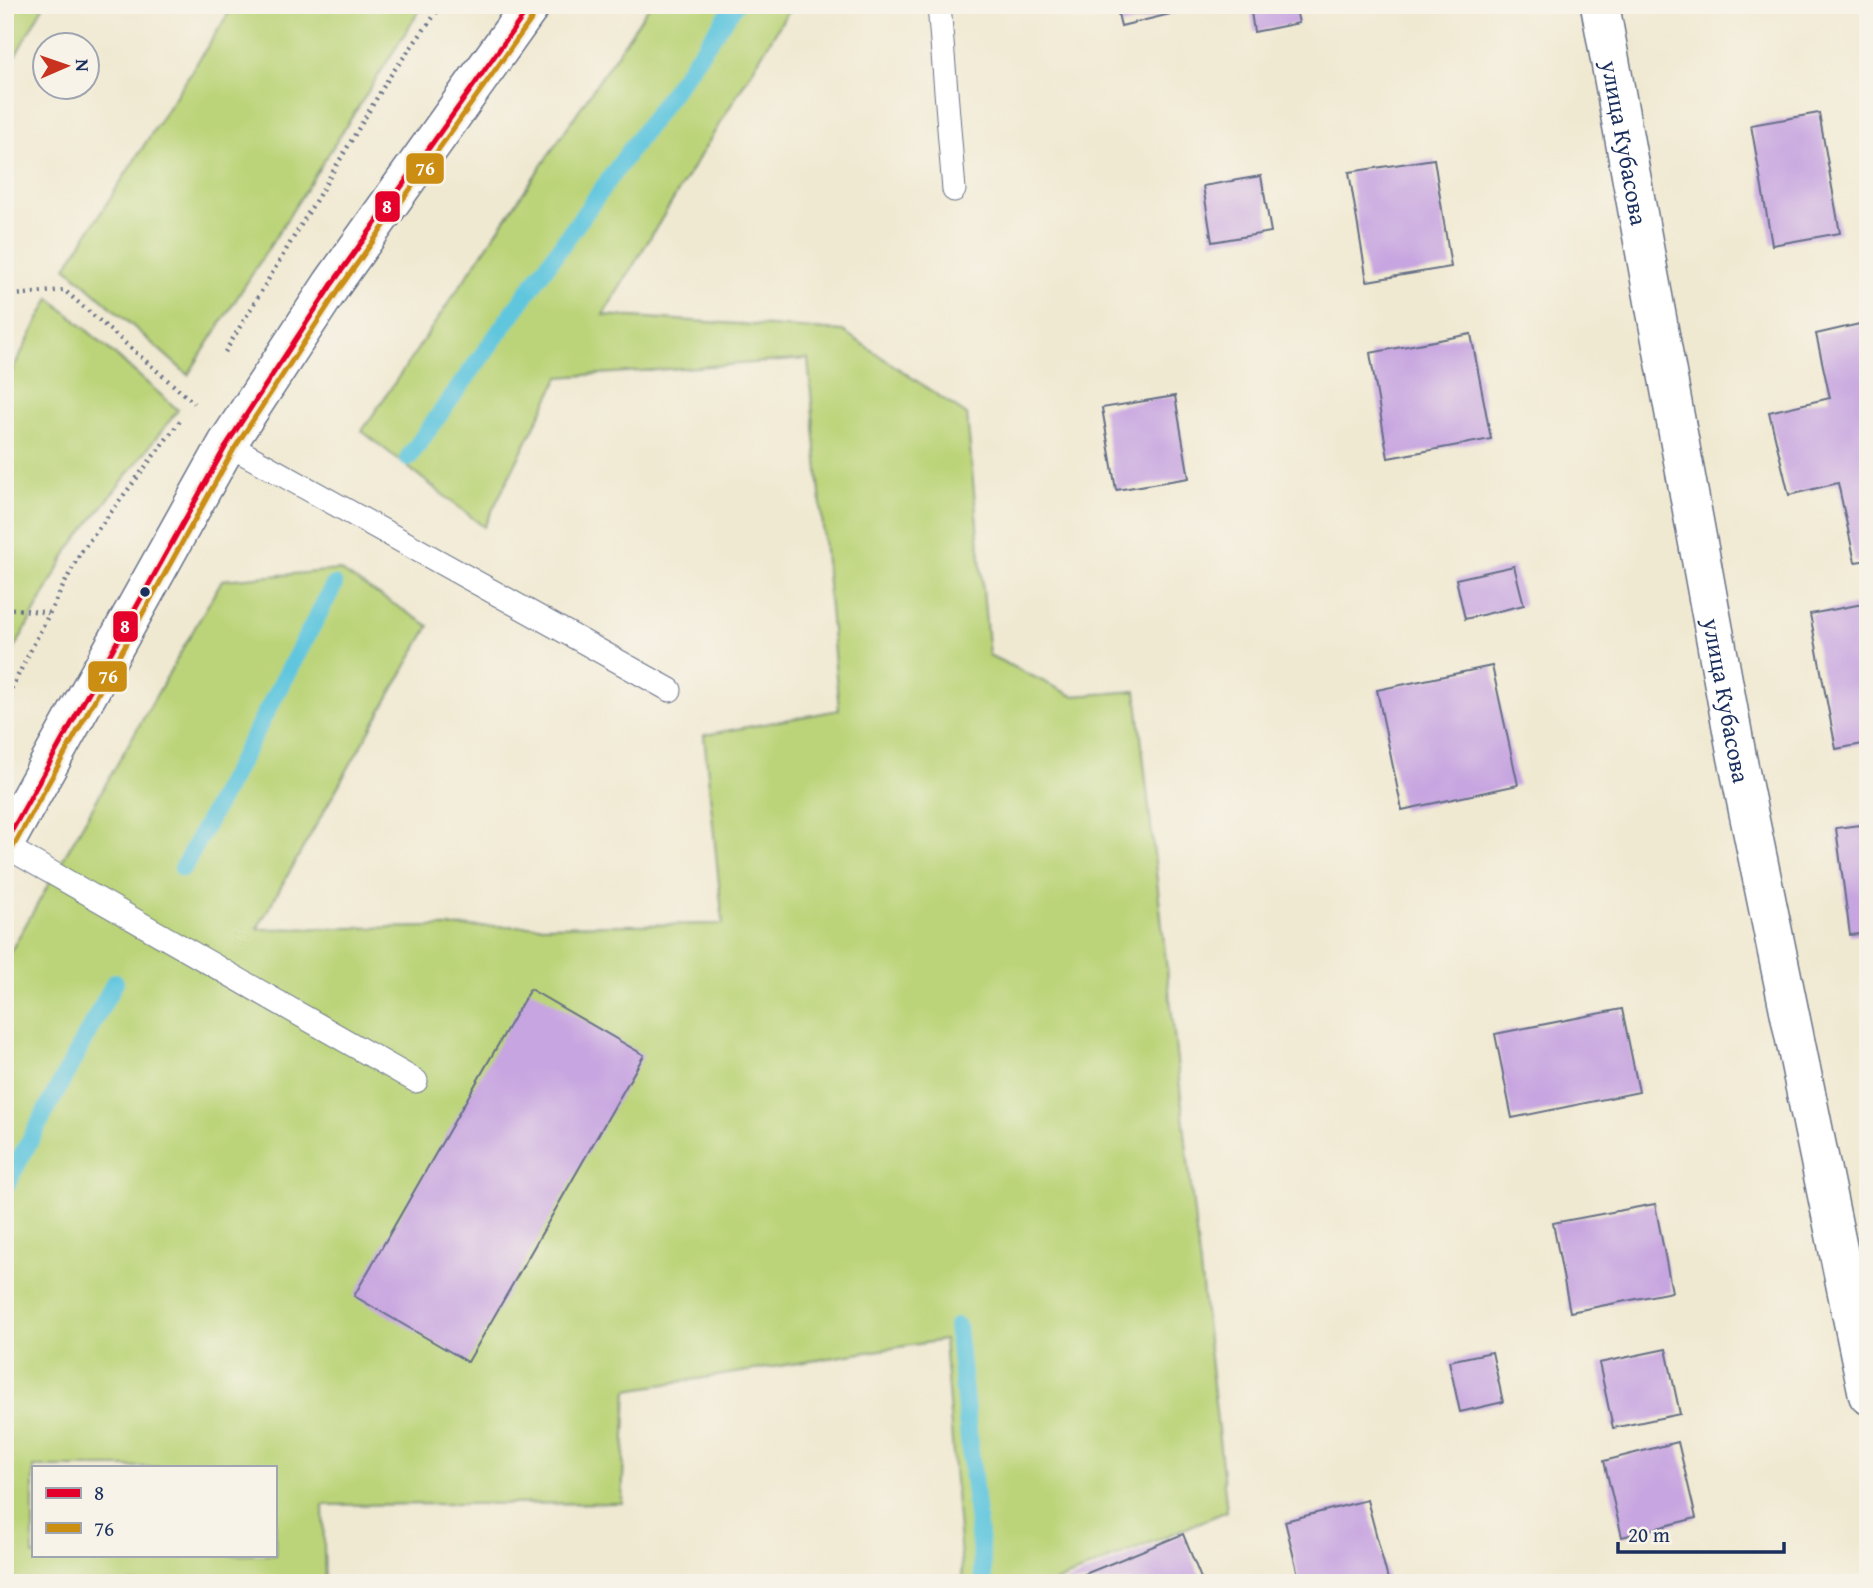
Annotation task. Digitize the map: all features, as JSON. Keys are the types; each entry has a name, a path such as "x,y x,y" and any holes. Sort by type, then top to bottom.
{"street":[{"path":"5,844 227,444 332,284 531,5"},
{"name":"улица Кубасова","path":"1600,5 1737,757 1868,1395"}],"lane":[{"path":"939,5 954,190"},
{"path":"227,444 670,690"},
{"path":"5,844 416,1081"}],"path":[{"path":"222,357 390,76 442,5"},
{"path":"5,296 64,290 194,403"},
{"path":"5,701 80,553 201,391"},
{"path":"5,608 50,613"}],"green space":[{"path":"5,5 44,5 5,74"},
{"path":"234,5 423,5 188,375 66,267"},
{"path":"650,5 792,5 603,315 843,331 967,415 989,655 1073,696 1136,691 1227,1511 1053,1583 963,1583 944,1340 627,1390 622,1503 323,1505 325,1583 5,1583 5,961 222,580 339,570 429,626 257,929 723,924 704,735 839,710 808,359 559,377 484,527 362,431"},
{"path":"50,298 178,410 69,549 5,666 5,384"}],"building":[{"path":"1116,5 1203,5 1203,6 1121,26"},
{"path":"1250,5 1295,5 1299,23 1254,32"},
{"path":"1819,113 1840,233 1772,245 1751,125"},
{"path":"1434,159 1451,267 1367,281 1349,172"},
{"path":"1261,176 1271,232 1212,242 1203,186"},
{"path":"1868,322 1868,560 1855,562 1838,483 1789,495 1769,412 1830,398 1816,334"},
{"path":"1471,334 1491,439 1388,458 1370,353"},
{"path":"1175,396 1189,478 1116,490 1102,408"},
{"path":"1514,566 1524,605 1465,619 1456,579"},
{"path":"1868,603 1868,743 1836,749 1810,614"},
{"path":"1492,666 1518,785 1402,810 1377,690"},
{"path":"1868,824 1868,933 1850,935 1836,828"},
{"path":"530,989 644,1055 468,1362 354,1296"},
{"path":"1622,1009 1639,1092 1512,1118 1495,1034"},
{"path":"1655,1204 1672,1292 1570,1312 1553,1223"},
{"path":"1666,1349 1680,1414 1613,1428 1599,1363"},
{"path":"1492,1352 1503,1402 1460,1412 1449,1361"},
{"path":"1678,1442 1696,1518 1622,1537 1604,1461"},
{"path":"1367,1500 1389,1583 1300,1583 1285,1521"},
{"path":"1183,1534 1202,1581 1063,1583"}],"waterway":[{"path":"408,458 735,5"},
{"path":"183,868 334,585"},
{"path":"5,1187 115,982"},
{"path":"957,1326 984,1583"}],"transit line":[{"name":"8","path":"5,843 227,444 332,284 531,5"},
{"name":"76","path":"13,847 234,449 339,289 538,10"}]}
